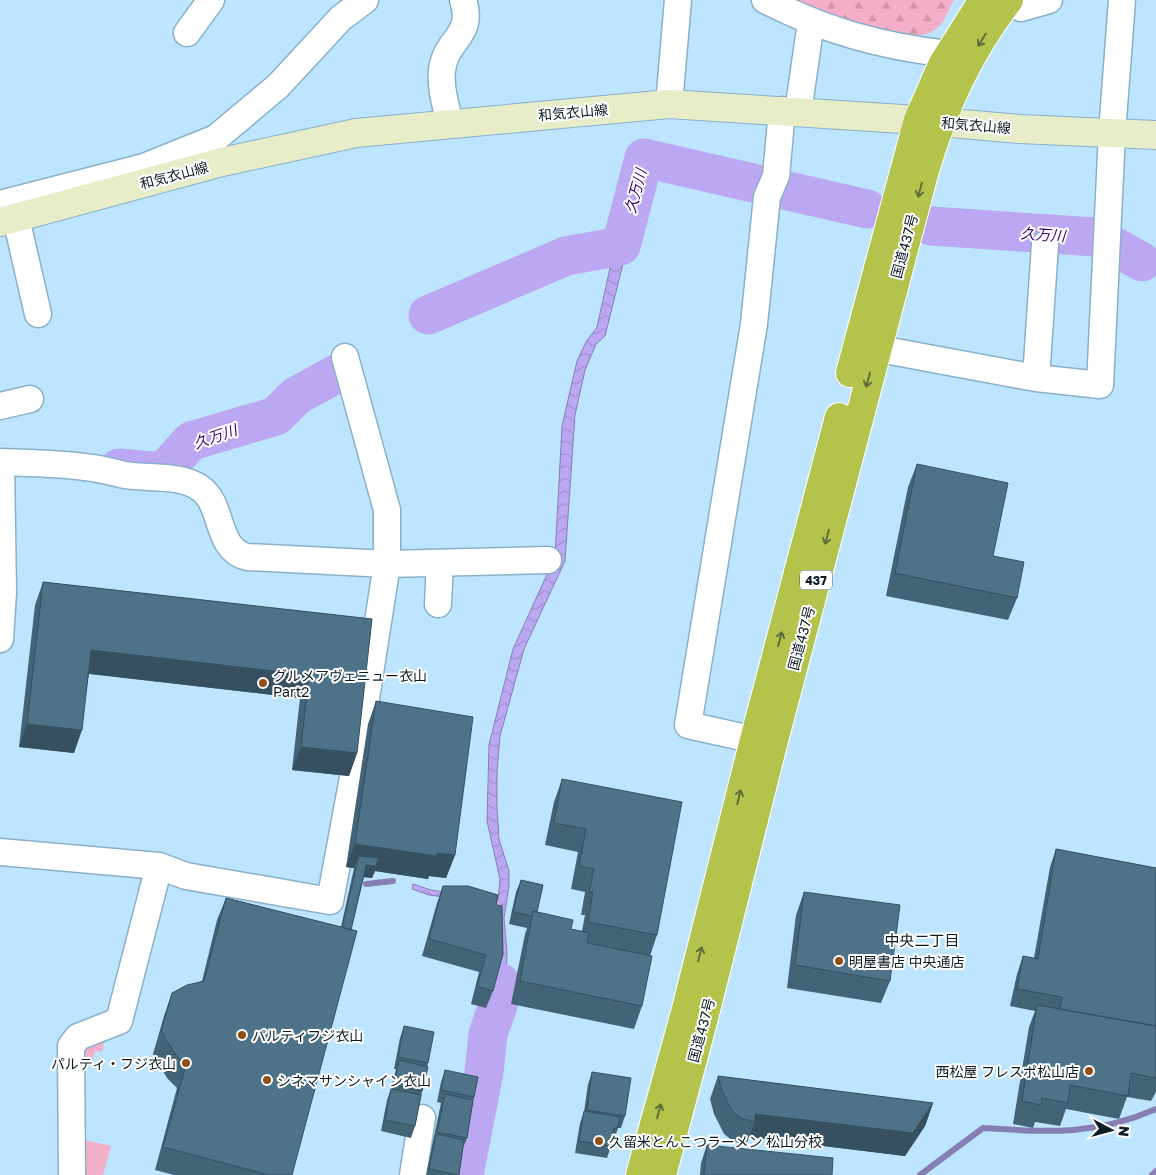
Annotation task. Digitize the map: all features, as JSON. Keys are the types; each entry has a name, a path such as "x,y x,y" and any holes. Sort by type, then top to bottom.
{"highway":[{"name":"国道437号","path":"640,1175 763,742 867,348 948,54 1000,1"},
{"name":"国道437号","path":"929,121 961,76 1000,1"},
{"name":"国道437号","path":"662,1175 704,1018 763,742"}],"main road":[{"name":"和気衣山線","path":"5,215 222,162 356,133 669,104 790,111 1020,129 1156,135"}],"street":[{"path":"187,33 211,0"},
{"path":"38,314 5,215 144,167 216,138 278,86 341,18 366,0"},
{"path":"450,124 442,90 442,69 449,50 465,29 467,12 463,0"},
{"path":"669,104 678,0"},
{"path":"765,0 827,29 893,47 948,54"},
{"path":"1000,1 1021,8 1049,0"},
{"path":"867,348 1036,378 1100,385 1112,133 1122,0"},
{"path":"763,742 688,725 754,324 772,186 812,22"},
{"path":"1036,378 1054,274 1045,245"},
{"path":"0,852 159,866 186,876 330,901 357,756 387,564 386,510 345,357"},
{"path":"0,406 30,399"},
{"path":"0,639 3,592 1,462 91,467 124,475 190,483 201,488 208,496 229,546 243,556 387,564 548,560"},
{"path":"438,604 440,563"},
{"path":"72,1175 71,1046 78,1037 119,1021 159,866"},
{"path":"413,1175 422,1118"}],"green space":[{"path":"789,0 954,0 939,27 922,35 905,36 863,28"},
{"path":"105,1037 102,1052 95,1051 91,1066 80,1064 82,1047"},
{"path":"80,1139 111,1146 103,1175 81,1175"}],"water":[{"path":"627,248 605,336 596,344 585,370 575,415 565,561 524,649 500,736 497,808 499,839 509,871 509,886 504,918 507,952 506,983 503,1006 492,1036 484,1033 497,989 498,963 458,899 429,895 412,889 413,884 431,890 498,900 500,879 487,821 489,745 513,649 555,557 562,426 577,361 586,342 597,327 614,250"}],"building":[{"path":"917,464 1008,483 993,556 1024,562 1017,598 895,573"},
{"name":"グルメアヴェニュー衣山 Part2","path":"43,582 372,619 357,753 301,747 309,675 91,650 82,730 27,724"},
{"path":"376,701 473,717 455,855 437,853 437,856 355,844"},
{"path":"562,779 682,802 657,935 588,922 593,892 589,892 594,869 579,866 586,829 554,823"},
{"path":"1056,849 1156,868 1156,1026 1060,1009 1062,997 1017,989 1023,956 1038,959"},
{"path":"359,856 378,858 376,866 366,865 351,930 342,927"},
{"path":"521,880 543,885 537,912 533,911 532,916 513,912"},
{"path":"443,886 468,886 498,895 496,905 502,906 503,954 493,991 477,986 486,955 429,939"},
{"name":"明屋書店 中央通店","path":"804,892 900,905 890,981 795,965"},
{"name":"パルティフジ衣山","path":"226,898 357,931 292,1175 269,1175 163,1147 186,1065 176,1055 161,1031 172,993 187,985 204,981"},
{"path":"533,911 573,920 571,929 589,933 587,943 652,956 642,1006 520,981"},
{"name":"西松屋 フレスポ松山店","path":"1037,1005 1156,1026 1156,1078 1131,1073 1128,1096 1070,1085 1068,1103 1042,1098 1041,1105 1022,1101"},
{"path":"404,1026 434,1032 428,1063 398,1057"},
{"path":"399,1060 428,1067 422,1091 394,1085"},
{"path":"445,1070 478,1077 474,1097 441,1090"},
{"path":"592,1072 631,1078 625,1116 587,1110"},
{"path":"718,1076 933,1103 913,1133 755,1114 755,1122 741,1118 732,1111 722,1091"},
{"path":"391,1089 421,1095 415,1126 385,1120"},
{"path":"445,1094 473,1100 467,1138 437,1132"},
{"path":"584,1111 620,1117 618,1128 614,1128 611,1146 579,1141"},
{"path":"436,1134 464,1140 459,1175 429,1169"},
{"path":"707,1145 833,1158 832,1175 704,1175"}],"waterway":[{"name":"久万川","path":"428,315 566,256 621,246 644,158 867,209"},
{"name":"久万川","path":"931,226 1095,237"},
{"name":"久万川","path":"1112,245 1142,262"},
{"name":"久万川","path":"119,468 163,472 191,441 276,416 296,396 338,373"},
{"path":"366,884 393,881"},
{"path":"464,1175 484,1072 488,1034 498,1005 501,983"},
{"path":"920,1175 983,1128 1028,1131 1091,1128 1134,1118 1156,1109"},
{"path":"1152,1175 1156,1171"}],"place":[{"name":"グルメアヴェニュー衣山 Part2","path":"263,683"},
{"name":"明屋書店 中央通店","path":"839,961"},
{"name":"パルティフジ衣山","path":"242,1035"},
{"name":"パルティ・フジ衣山","path":"186,1063"},
{"name":"西松屋 フレスポ松山店","path":"1089,1071"},
{"name":"シネマサンシャイン衣山","path":"267,1080"},
{"name":"久留米とんこつラーメン 松山分校","path":"599,1141"}],"district":[{"name":"中央二丁目","path":"922,940"}]}
